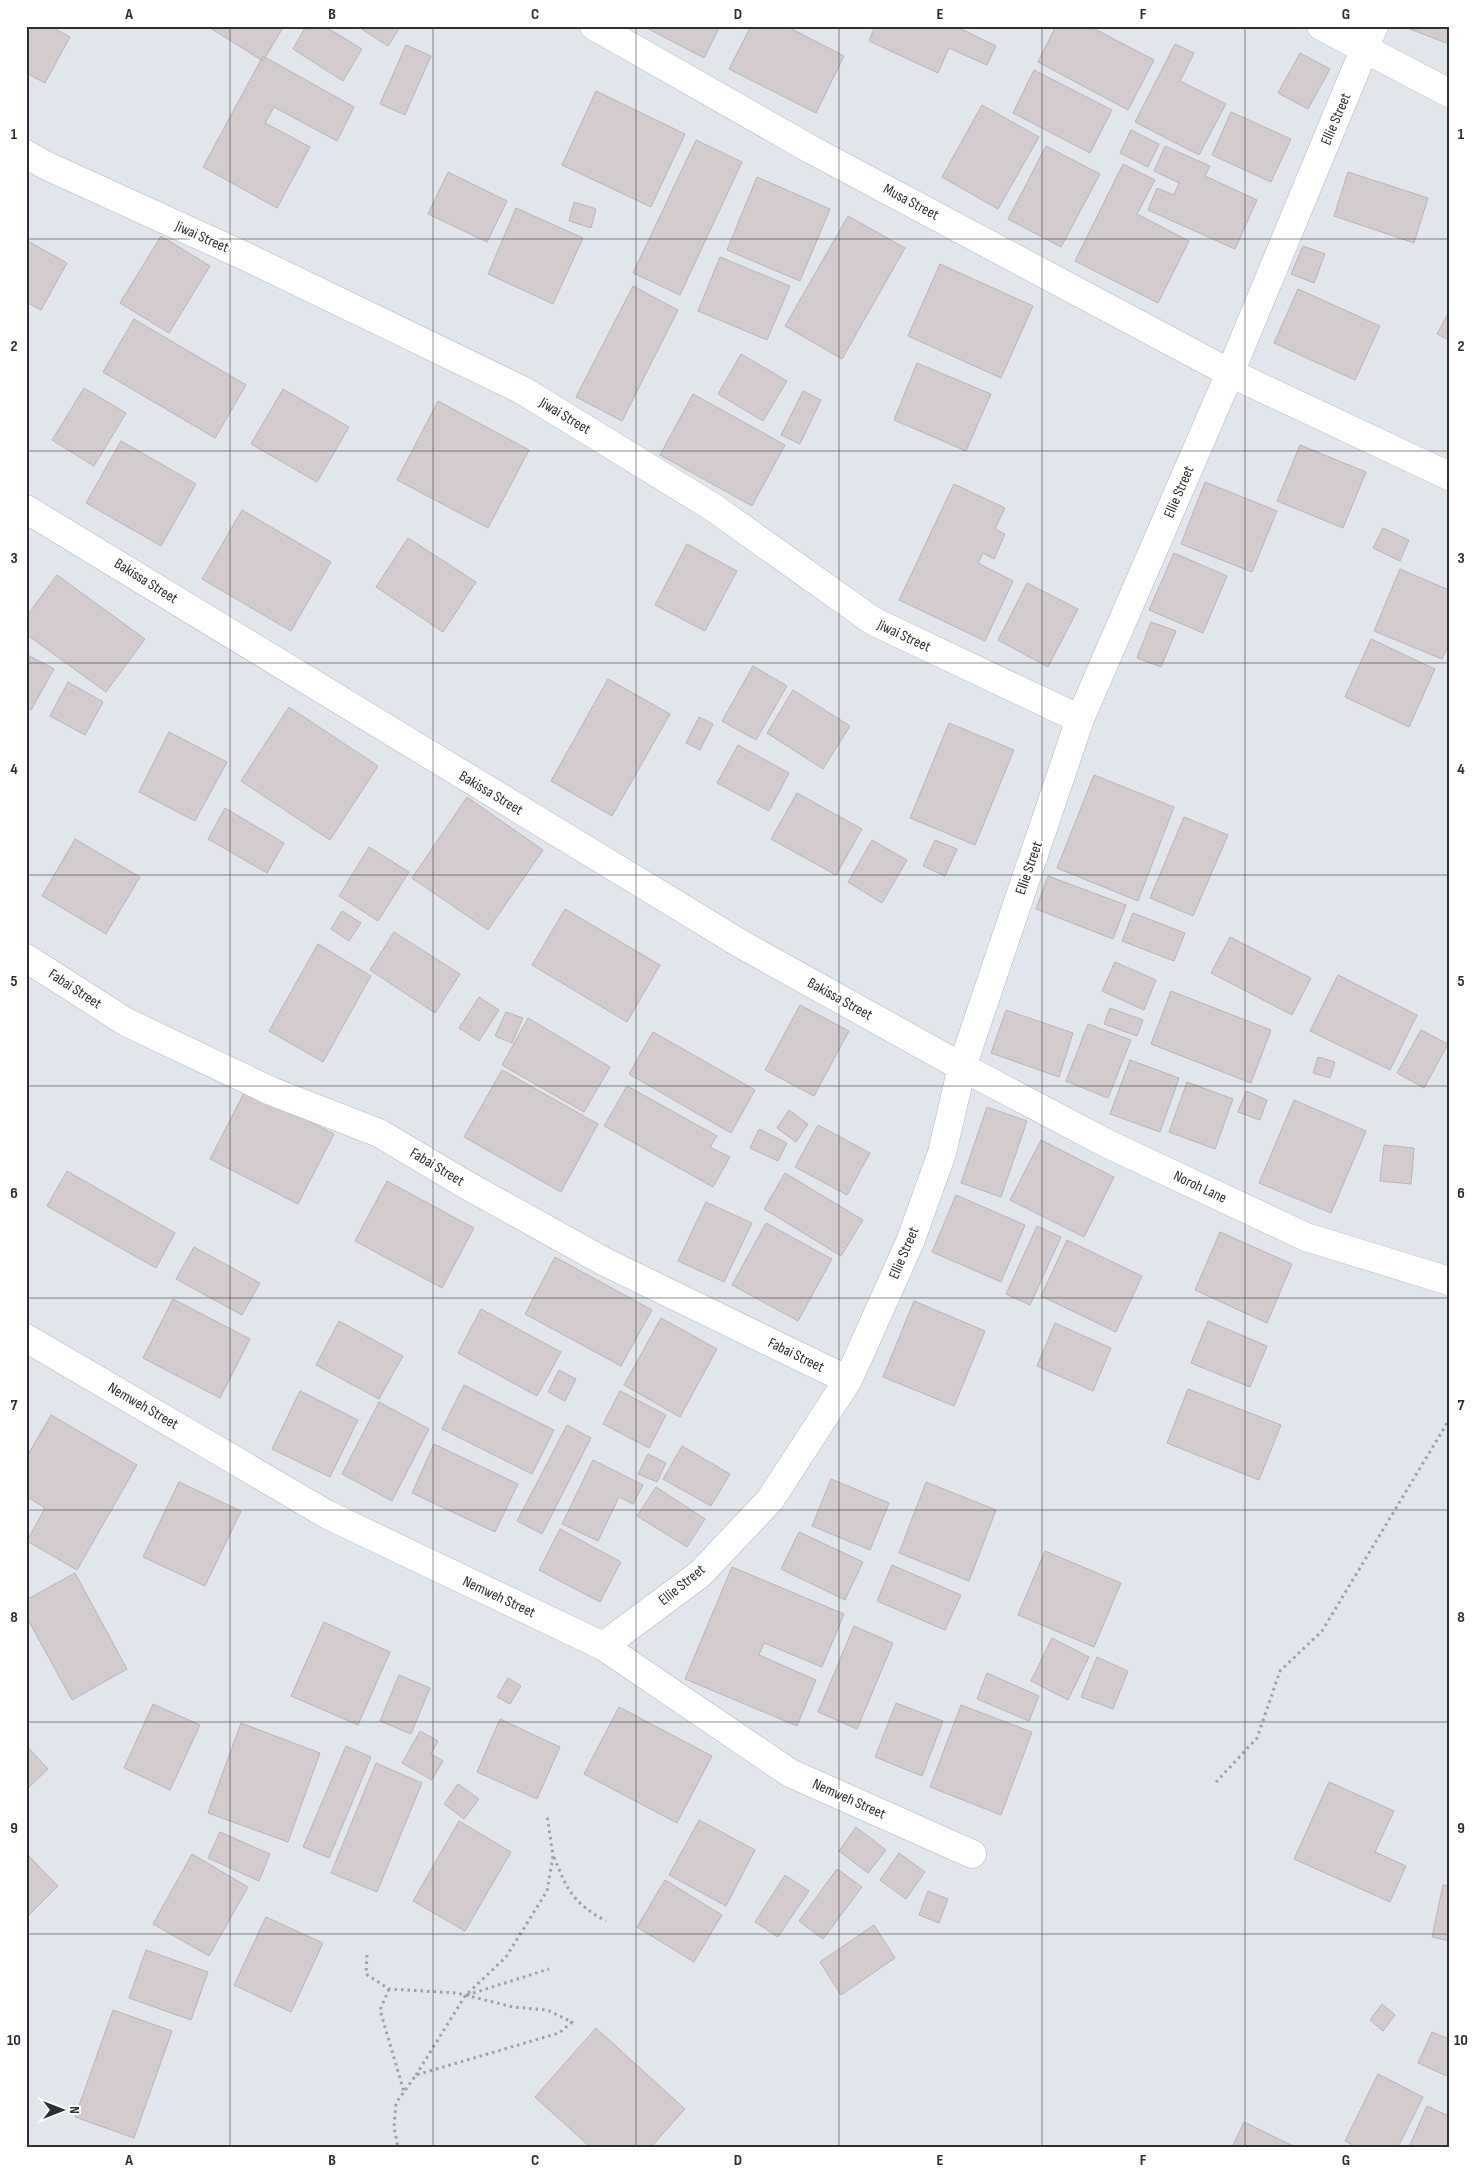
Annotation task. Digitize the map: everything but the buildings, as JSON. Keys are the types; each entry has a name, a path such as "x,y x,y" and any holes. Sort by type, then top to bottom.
{"street":[{"name":"Musa Street","path":"594,26 812,150 1230,373 1449,476"},
{"path":"1321,26 1370,38 1449,93"},
{"name":"Ellie Street","path":"603,1646 700,1574 770,1500 848,1380 913,1233 942,1154 962,1067 1080,719 1230,373 1370,38"},
{"name":"Jiwai Street","path":"26,154 45,166 250,258 522,390 714,508 873,621 1080,719"},
{"name":"Bakissa Street","path":"26,509 741,944 962,1067"},
{"name":"Fabai Street","path":"26,958 126,1022 271,1091 379,1133 463,1183 605,1262 848,1380"},
{"name":"Noroh Lane","path":"962,1067 1106,1143 1306,1237 1449,1281"},
{"name":"Nemweh Street","path":"26,1338 328,1515 603,1646 790,1773 972,1854"}],"path":[{"path":"1216,1782 1258,1738 1280,1671 1322,1631 1449,1420"},
{"path":"547,1815 553,1856 567,1890 587,1911 606,1921"},
{"path":"398,2147 394,2127 396,2103 416,2075 465,1996 506,1957 547,1890 553,1856"},
{"path":"367,1955 366,1974 389,1989 422,1990 465,1996 513,2007 547,2010 572,2022 559,2032 416,2075"},
{"path":"465,1996 550,1969"},
{"path":"389,1989 380,2010 404,2092"}]}
